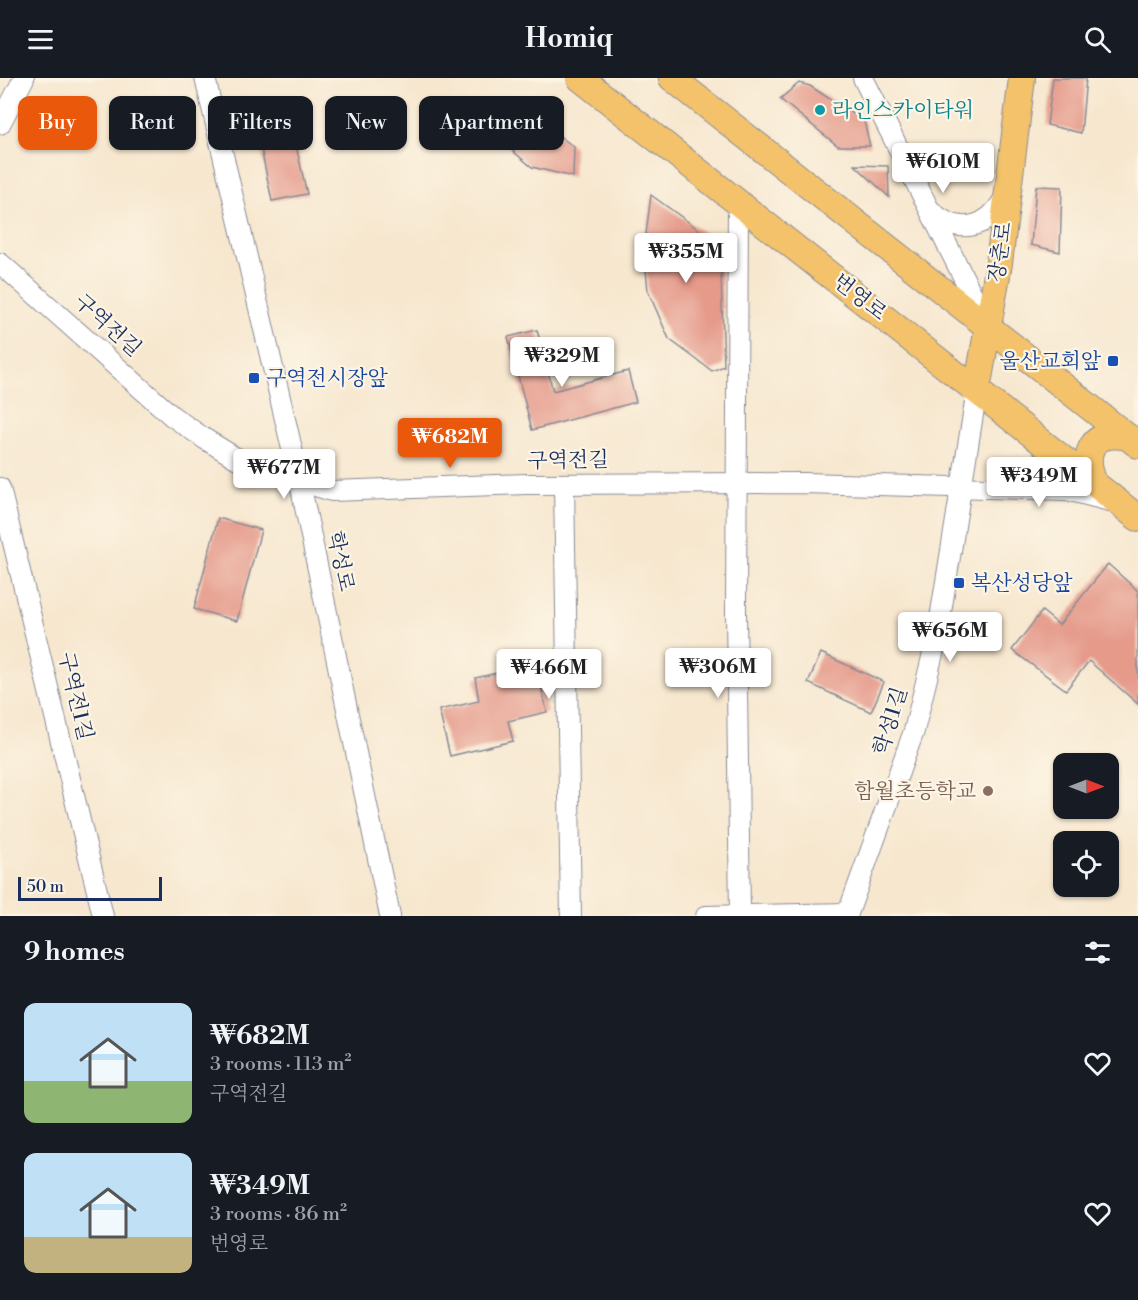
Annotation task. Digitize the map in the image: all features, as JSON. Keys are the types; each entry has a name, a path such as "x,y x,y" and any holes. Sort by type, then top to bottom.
{"main road":[{"name":"번영로","path":"580,78 738,200 1131,512"},
{"path":"672,78 1133,441"},
{"name":"장춘로","path":"977,390 1009,190 1022,78"},
{"path":"1094,483 1088,464 1093,444 1109,435 1133,441"}],"street":[{"path":"0,124 24,78"},
{"name":"학성로","path":"205,78 300,483 390,916"},
{"path":"863,78 988,327"},
{"path":"930,210 948,224 972,226 993,216 1009,190"},
{"path":"738,200 736,611 740,915"},
{"name":"구역전길","path":"0,263 172,416 236,458 300,483 332,491 564,484 939,485 959,489 1067,490 1095,495 1131,512"},
{"name":"학성1길","path":"848,915 914,731 937,637 959,489 977,390"},
{"path":"564,484 571,916"},
{"name":"구역전1길","path":"0,488 104,916"},
{"path":"706,916 848,915"}],"building":[{"path":"1053,78 1086,78 1081,133 1047,125"},
{"name":"라인스카이타워","path":"799,83 810,86 864,121 870,146 838,146 780,99"},
{"path":"564,139 574,147 573,177 532,167 511,150 564,150"},
{"path":"261,150 297,150 307,194 272,201"},
{"path":"855,165 888,166 889,197"},
{"path":"1036,186 1062,187 1060,252 1031,245"},
{"path":"651,195 720,245 724,366 712,371 669,339 648,291 644,249"},
{"path":"537,330 553,391 628,371 636,402 532,430 508,337"},
{"path":"218,518 261,530 237,621 194,609"},
{"path":"1108,564 1138,591 1138,704 1089,661 1066,690 1012,650 1042,611 1059,625"},
{"path":"821,653 884,682 871,712 808,683"},
{"path":"536,664 547,712 508,721 513,741 450,756 439,710 479,701 475,678"}],"place":[{"name":"라인스카이타워","path":"820,110"},
{"name":"울산교회앞","path":"1113,361"},
{"name":"구역전시장앞","path":"254,378"},
{"name":"복산성당앞","path":"959,583"},
{"name":"함월초등학교","path":"988,791"}]}
